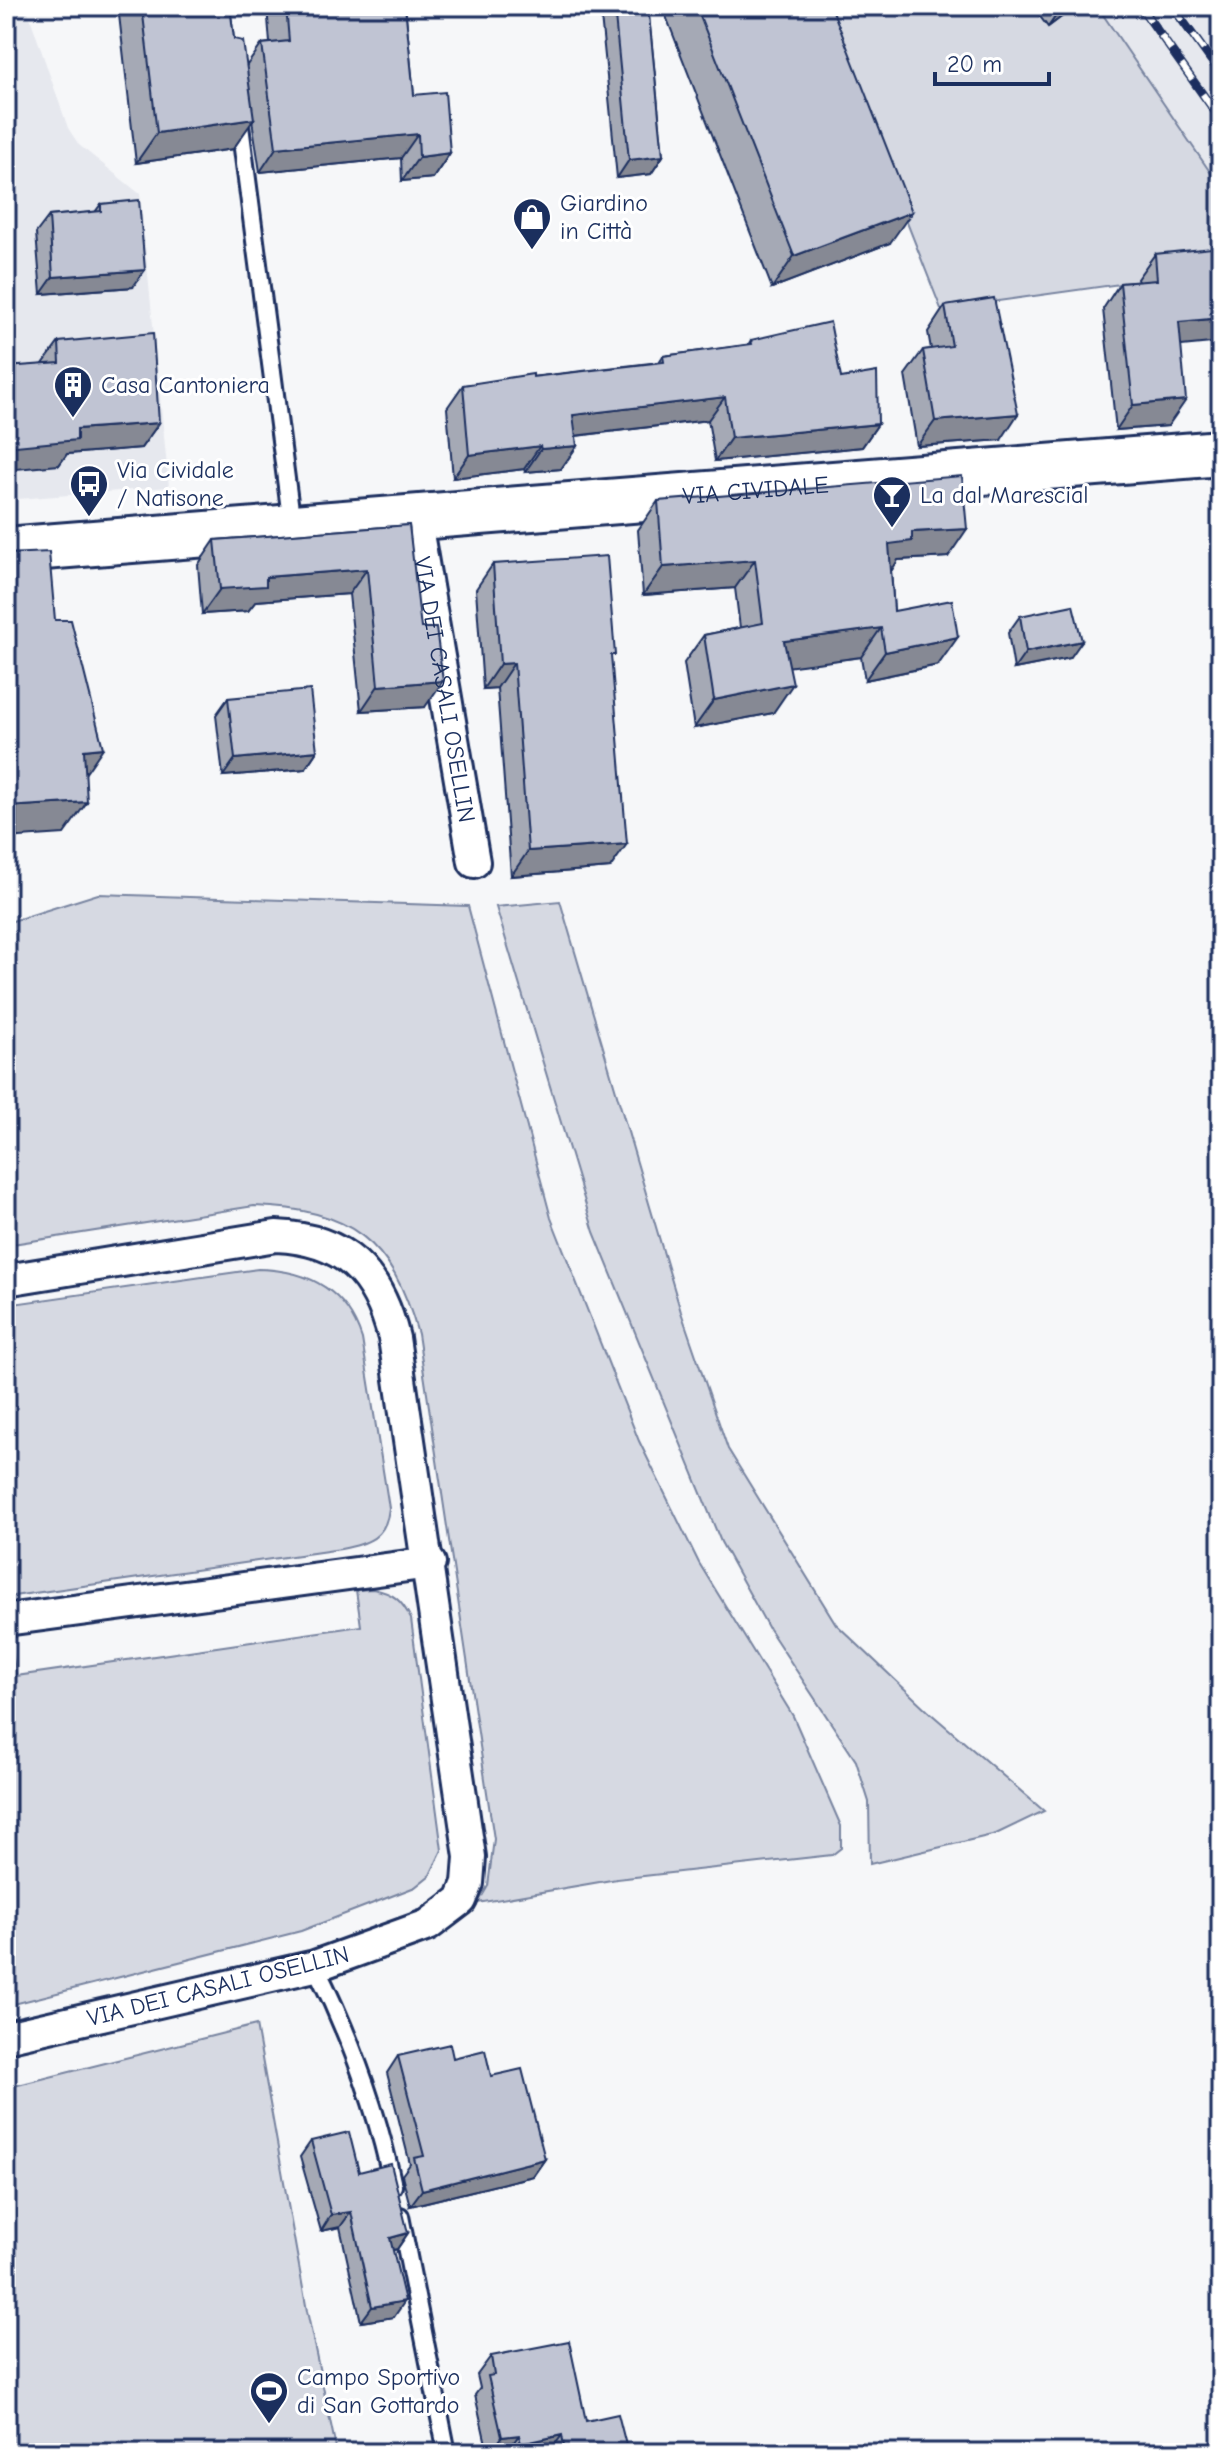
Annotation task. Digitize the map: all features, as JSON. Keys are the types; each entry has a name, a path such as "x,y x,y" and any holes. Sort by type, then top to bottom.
{"main road":[{"name":"VIA CIVIDALE","path":"6,550 1221,453"}],"street":[{"name":"VIA DEI CASALI OSELLIN","path":"415,516 474,862"},
{"name":"VIA DEI CASALI OSELLIN","path":"6,1280 276,1236 306,1238 351,1259 365,1271 389,1315 430,1563 470,1872 465,1892 454,1908 428,1925 315,1966 6,2037"},
{"path":"6,1620 430,1563"}],"lane":[{"path":"237,95 246,185 278,403 292,525"},
{"path":"315,1966 349,2037 384,2143 447,2453"}],"shaded area":[{"path":"6,6 26,6 68,128 79,145 140,194 169,487 6,500"},
{"path":"822,6 1097,6 1221,188 1221,270 941,309"},
{"path":"1097,6 1221,6 1221,188 1112,27"},
{"path":"98,894 468,906 551,1218 639,1441 699,1563 793,1716 841,1826 841,1848 832,1855 617,1879 478,1903 488,1886 494,1839 418,1334 395,1275 380,1253 362,1236 341,1223 316,1214 254,1206 6,1245 6,923"},
{"path":"560,901 681,1312 728,1449 836,1624 929,1712 1044,1811 996,1834 870,1864 869,1802 856,1761 769,1629 721,1542 594,1232 496,907"},
{"path":"258,1269 309,1278 335,1295 355,1322 362,1339 389,1508 380,1533 367,1542 341,1549 6,1597 6,1305"},
{"path":"373,1589 396,1598 411,1619 442,1850 430,1875 415,1887 301,1931 6,2006 6,1652 12,1652 16,1676 361,1626 356,1590"},
{"path":"256,2025 307,2311 337,2453 6,2453 6,2088"}],"building":[{"path":"142,6 230,6 234,39 243,41 254,119 157,133"},
{"path":"286,6 405,6 414,95 445,92 450,153 419,157 418,134 276,148 262,44 289,41"},
{"path":"614,6 648,6 663,156 629,160"},
{"path":"696,6 831,6 912,212 794,256"},
{"path":"139,200 145,270 53,277 49,216 101,211 101,204"},
{"path":"1221,247 1221,318 1179,322 1186,400 1133,405 1120,283 1157,280 1155,254"},
{"path":"994,298 1018,414 935,421 923,350 952,346 945,306"},
{"path":"830,322 841,378 877,372 878,424 731,438 725,397 573,415 577,446 541,449 540,446 469,455 463,385 533,374 533,377 664,362 663,356 752,344 751,340"},
{"name":"Casa Cantoniera","path":"153,333 159,423 77,429 77,440 6,447 6,367 60,363 59,342"},
{"path":"962,476 967,529 912,532 912,541 889,544 894,611 952,600 958,637 885,652 881,628 784,641 793,684 714,700 704,635 763,623 755,560 663,567 658,501"},
{"path":"409,525 421,628 436,628 443,681 378,686 367,569 266,577 266,586 220,589 215,540"},
{"path":"49,552 55,620 71,620 103,748 84,750 87,802 6,807 6,554"},
{"path":"607,556 615,655 611,655 627,844 528,851 514,663 500,664 493,564"},
{"path":"1073,605 1082,641 1026,652 1020,616"},
{"path":"310,690 317,751 235,759 228,698"},
{"path":"450,2044 453,2058 485,2050 491,2076 522,2069 545,2159 422,2190 414,2158 424,2156 398,2056"},
{"path":"349,2132 359,2172 391,2164 408,2233 390,2238 405,2301 372,2307 351,2212 331,2215 311,2141"},
{"path":"569,2341 586,2421 618,2414 628,2453 565,2453 562,2435 521,2444 519,2435 502,2437 488,2376 494,2375 491,2356"}],"railway":[{"path":"1140,6 1221,120"},
{"path":"1172,6 1221,74"}],"place":[{"name":"Giardino in Città","path":"532,251"},
{"name":"Casa Cantoniera","path":"73,419"},
{"name":"Via Cividale / Natisone","path":"89,518"},
{"name":"La dal Marescial","path":"892,529"},
{"name":"Campo Sportivo di San Gottardo","path":"269,2425"}]}
